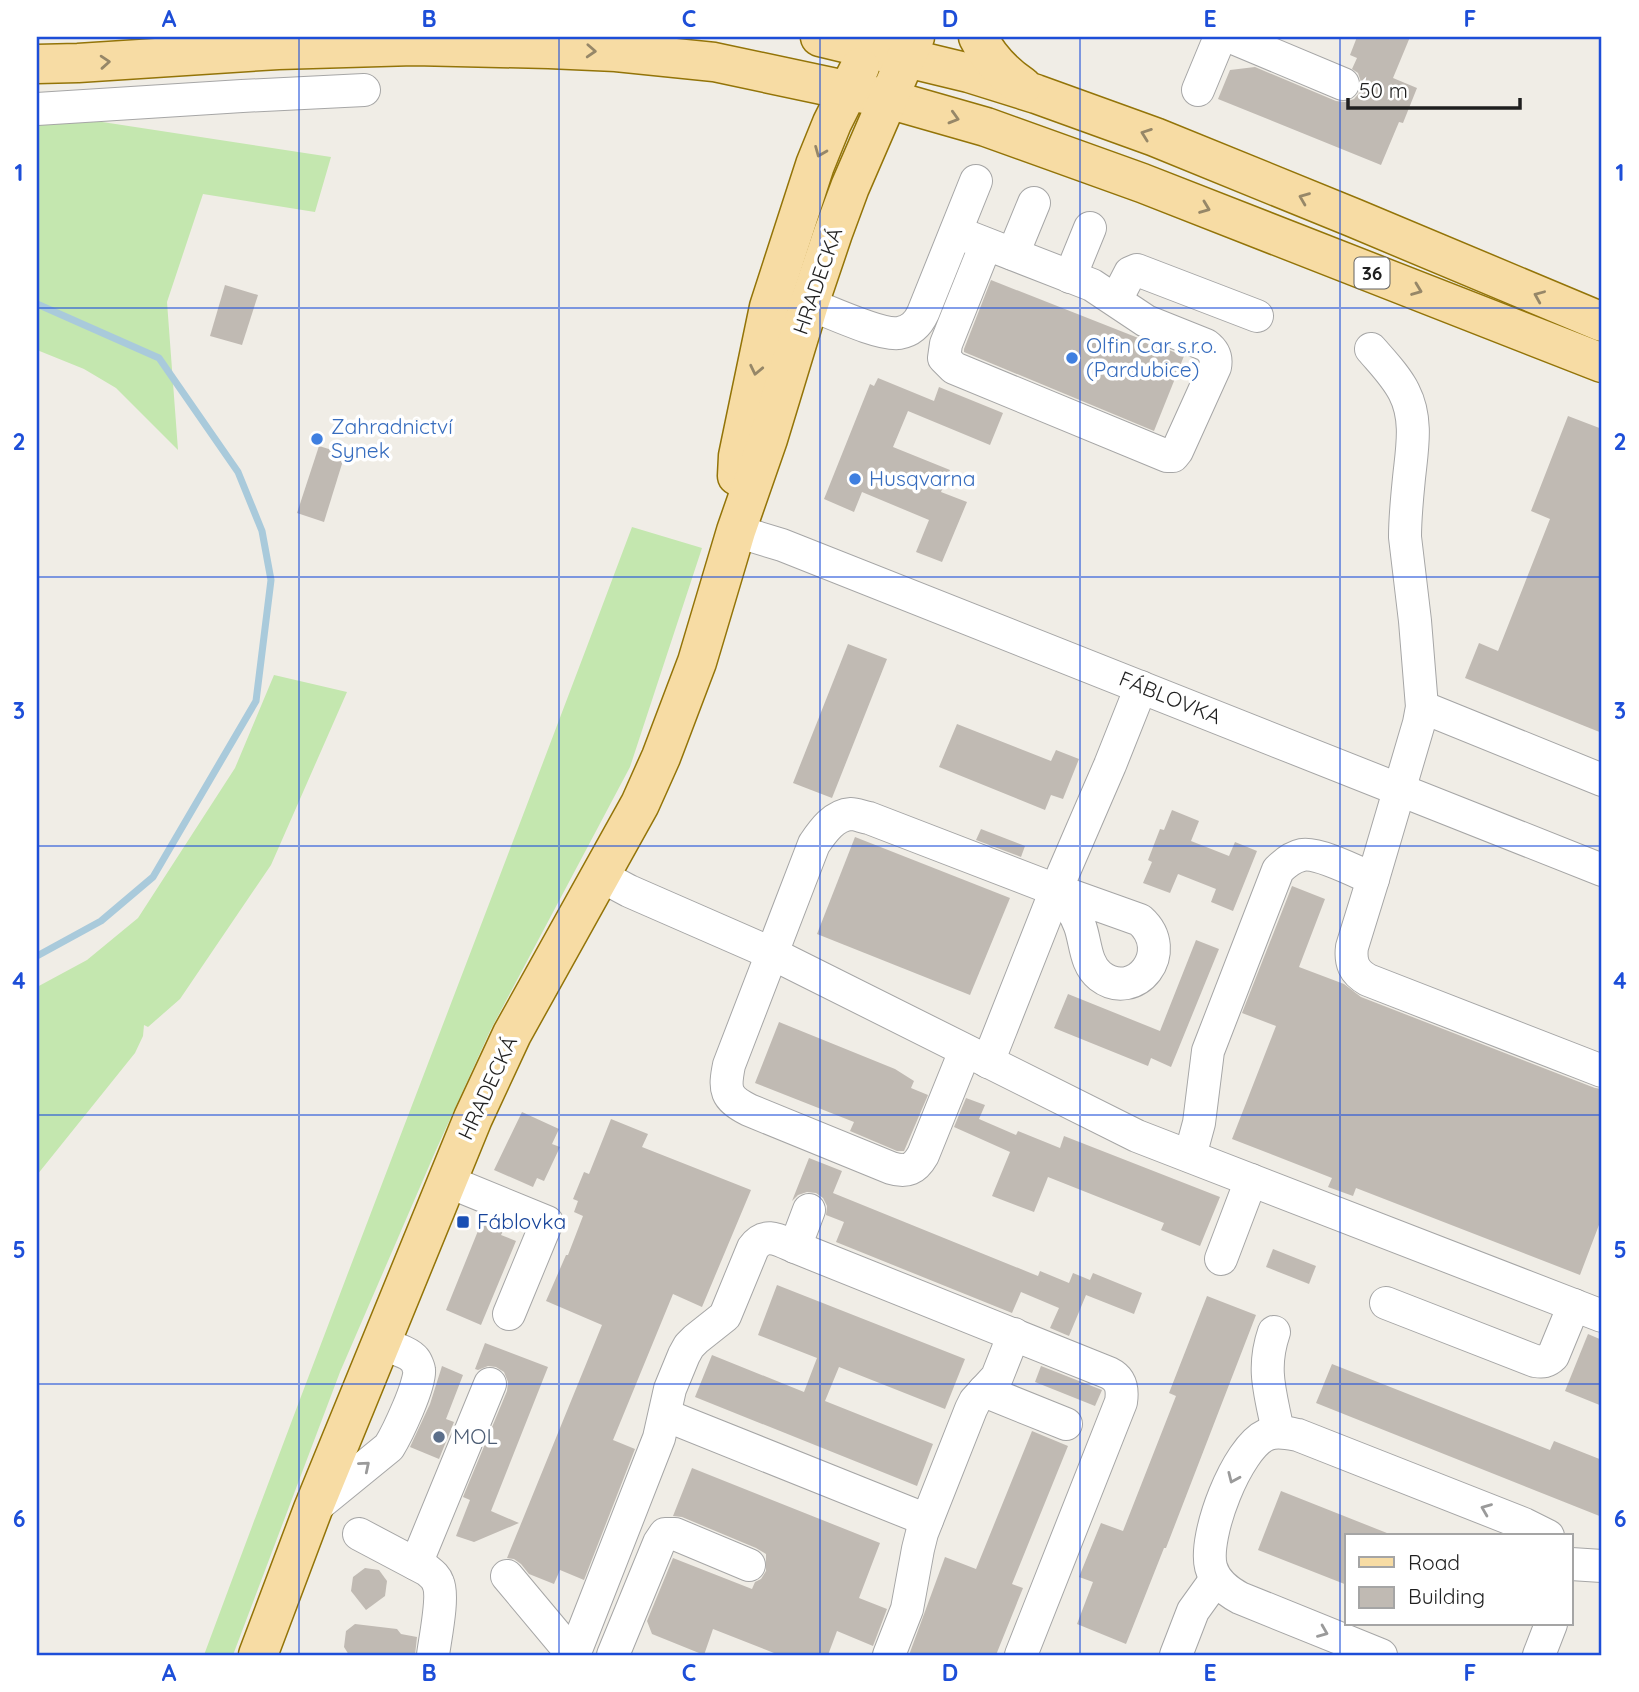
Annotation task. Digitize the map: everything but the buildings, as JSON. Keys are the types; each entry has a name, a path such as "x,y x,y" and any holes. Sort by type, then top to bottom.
{"main road":[{"name":"36","path":"820,37 891,45 1155,137 1602,322"},
{"path":"978,37 1005,74 1036,94"},
{"name":"HRADECKÁ","path":"736,531 738,456 769,307 815,165 832,123 848,90 891,45"},
{"name":"HRADECKÁ","path":"258,1655 313,1510 473,1118 512,1034 640,804 661,757 697,662 809,304 850,187 888,99 891,45"},
{"name":"36","path":"37,64 346,47 428,46 616,52 714,62 888,99 986,127 1069,156 1602,363"}],"street":[{"path":"1198,90 1220,37"},
{"path":"1231,37 1343,84"},
{"path":"37,109 364,90"},
{"path":"809,304 879,331 896,334 915,326 923,313 976,181"},
{"path":"956,232 999,249 1070,277 1100,289 1146,321 1206,345 1212,350 1215,367 1173,456 1167,456 967,373 944,358 946,344 999,249 1034,203"},
{"path":"1070,277 1090,228"},
{"path":"1116,300 1130,272 1137,270 1256,316"},
{"path":"1371,349 1405,393 1413,420 1405,537 1422,707 1352,947 1353,968 1368,980 1602,1071"},
{"name":"FÁBLOVKA","path":"736,531 782,545 1602,870"},
{"path":"1056,890 869,818 851,814 839,817 825,829 814,844 771,953 729,1065 726,1078 729,1096 749,1110 891,1168 904,1171 915,1167 977,1056 1056,890 1141,687"},
{"path":"1422,707 1602,780"},
{"path":"1190,1156 1198,1133 1208,1051 1278,870 1285,863 1303,855 1315,856 1373,879"},
{"path":"601,876 629,891 771,953 1137,1136 1588,1310 1549,1361 1542,1362 1386,1303"},
{"path":"1221,1259 1251,1180"},
{"path":"447,1181 547,1222 509,1314"},
{"path":"795,1247 809,1210"},
{"path":"507,1576 575,1654 659,1438 670,1389 684,1355 696,1339 725,1315 750,1253 757,1243 761,1239 774,1238 1117,1378 1123,1393 1116,1415 1021,1655"},
{"path":"1274,1332 1266,1366 1278,1432"},
{"path":"889,1655 907,1609 918,1549 927,1520 971,1409 997,1377 1014,1335"},
{"path":"416,1564 490,1384"},
{"path":"984,1391 1066,1424"},
{"path":"665,1415 927,1520"},
{"path":"1381,1655 1240,1598 1216,1579 1211,1566 1210,1543 1216,1521 1231,1480 1246,1453 1257,1440 1278,1432 1308,1438 1545,1534"},
{"path":"359,1534 434,1575 440,1588 433,1655"},
{"path":"613,1655 665,1534 675,1534 750,1565"},
{"path":"1572,1564 1602,1566"},
{"path":"1176,1655 1193,1611 1216,1579"},
{"path":"1539,1655 1550,1626"}],"green space":[{"path":"37,112 331,157 315,212 203,194 167,302 178,450 116,388 84,369 37,350"},
{"path":"632,527 702,548 630,767 490,1031 436,1150 340,1372 233,1655 204,1655 310,1373"},
{"path":"274,675 347,692 271,865 180,999 148,1027 144,1025 143,1036 135,1053 37,1175 37,987 87,960 138,918 235,768"}],"waterway":[{"path":"37,304 159,358 238,472 262,531 271,580 256,701 153,877 101,921 37,956"}],"place":[{"name":"Olfin Car s.r.o. (Pardubice)","path":"1072,358"},
{"name":"Zahradnictví Synek","path":"317,439"},
{"name":"Husqvarna","path":"855,479"},
{"name":"Fáblovka","path":"463,1222"},
{"name":"MOL","path":"439,1437"}]}
